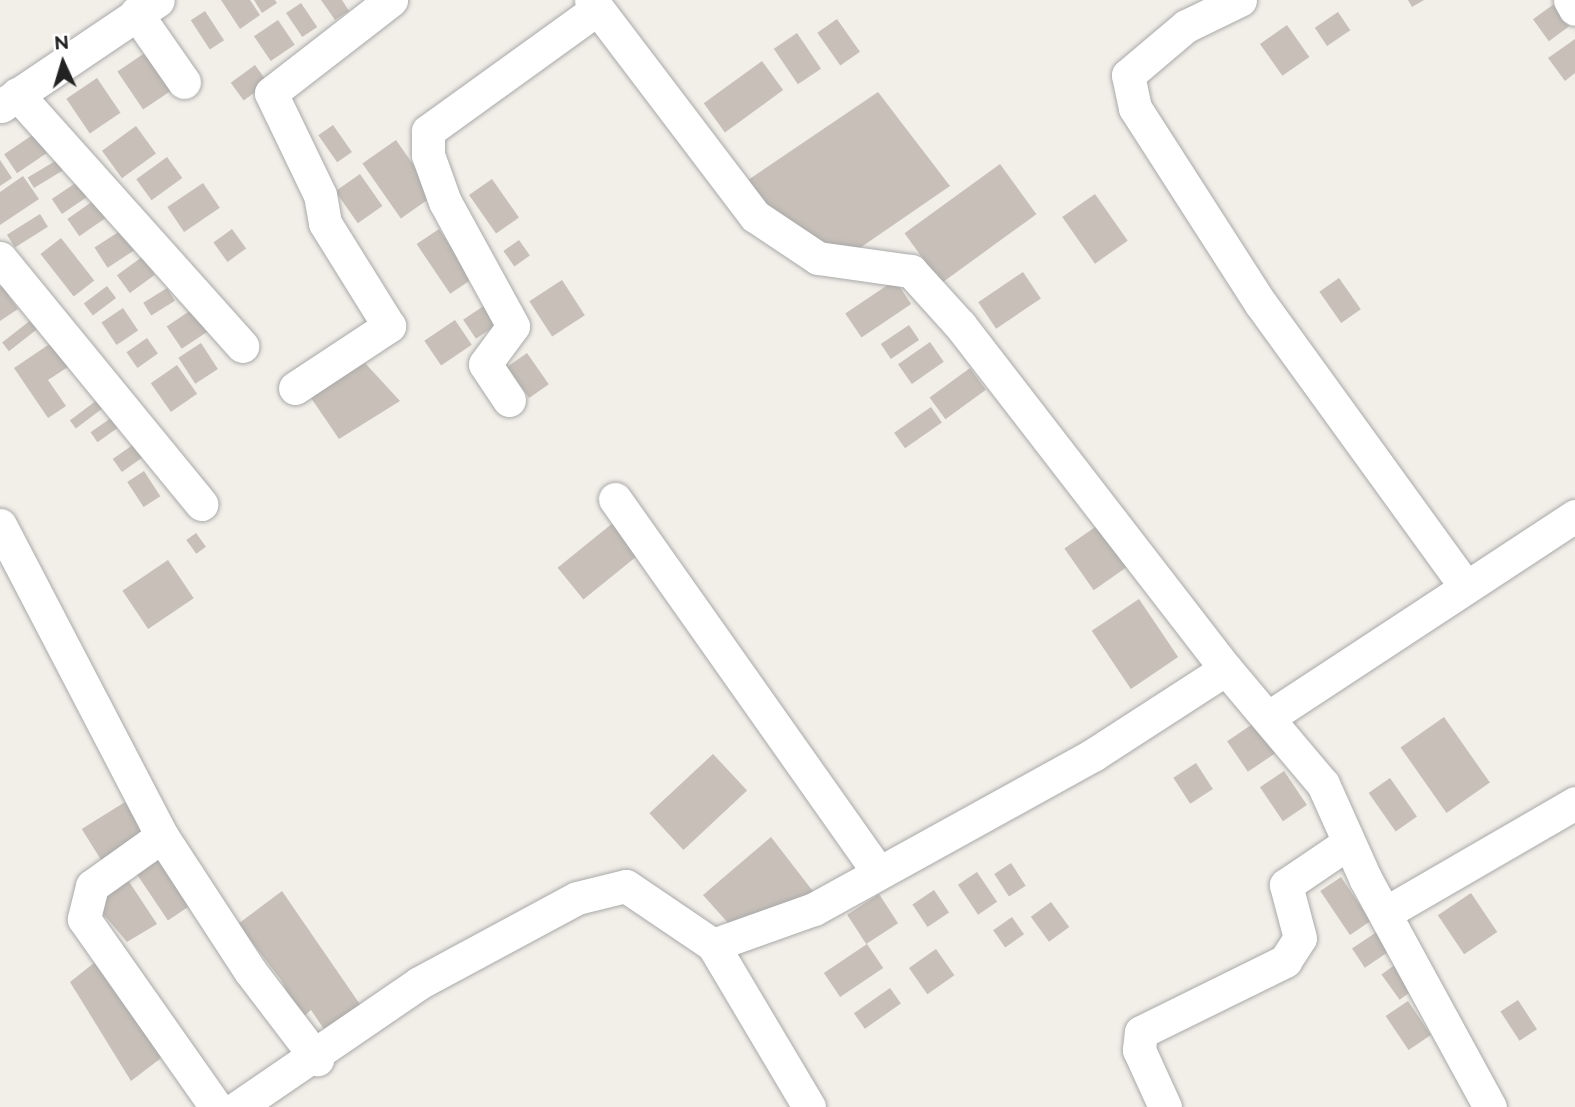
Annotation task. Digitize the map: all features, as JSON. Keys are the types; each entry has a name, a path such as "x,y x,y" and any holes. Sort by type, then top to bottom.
{"street":[{"path":"295,388 389,326 325,223 320,195 271,93 391,0"},
{"path":"1240,0 1186,26 1128,75 1135,108 1261,304 1465,586"},
{"path":"1570,0 1575,9"},
{"path":"509,400 485,364 513,326 445,202 428,155 428,131 594,5 713,167 779,237 818,258 911,271 933,292 1226,670 1269,717 1323,784 1348,843 1490,1107"},
{"path":"184,82 147,6 9,100 242,346"},
{"path":"0,258 201,503"},
{"path":"615,499 878,872"},
{"path":"1269,717 1575,516"},
{"path":"0,525 162,836 250,971 317,1059"},
{"path":"713,945 781,926 1082,761 1226,670"},
{"path":"1387,912 1575,803"},
{"path":"162,836 92,886 84,919 216,1107"},
{"path":"1165,1107 1139,1050 1141,1032 1285,961 1300,937 1286,885 1348,843"},
{"path":"238,1107 317,1059 419,983 608,886 626,886 650,898 713,945 809,1107"}],"building":[{"path":"221,0 250,0 260,15 240,29"},
{"path":"254,0 275,0 277,3 262,13"},
{"path":"321,0 342,0 349,11 335,20"},
{"path":"1408,0 1424,0 1412,7"},
{"path":"301,3 317,27 302,37 286,13"},
{"path":"1554,4 1570,26 1549,41 1533,19"},
{"path":"205,11 224,40 210,50 191,20"},
{"path":"1338,12 1350,30 1327,46 1315,28"},
{"path":"837,19 860,52 840,66 817,33"},
{"path":"278,20 295,45 271,61 254,36"},
{"path":"1287,25 1309,57 1282,76 1260,44"},
{"path":"797,33 821,69 798,84 774,49"},
{"path":"1575,39 1575,73 1565,81 1548,58"},
{"path":"158,44 184,82 143,110 117,71"},
{"path":"762,61 783,90 725,132 704,103"},
{"path":"255,65 268,83 244,100 231,83"},
{"path":"97,78 120,113 90,134 66,99"},
{"path":"878,92 950,186 854,252 793,238 745,182"},
{"path":"333,125 352,152 337,162 318,135"},
{"path":"136,126 156,154 122,178 102,151"},
{"path":"34,134 47,153 17,173 4,154"},
{"path":"396,140 434,195 401,218 362,164"},
{"path":"62,157 68,167 34,188 28,178"},
{"path":"167,157 182,178 152,200 136,179"},
{"path":"0,160 12,178 0,186"},
{"path":"1000,164 1036,214 941,284 905,233"},
{"path":"360,174 382,206 358,223 335,191"},
{"path":"23,176 39,199 0,225 0,192"},
{"path":"492,179 519,218 496,234 469,195"},
{"path":"80,180 90,195 62,214 52,199"},
{"path":"203,183 220,208 184,232 167,207"},
{"path":"1095,194 1128,241 1095,264 1062,217"},
{"path":"96,199 108,216 79,236 67,219"},
{"path":"40,214 48,227 15,247 7,235"},
{"path":"123,229 136,249 108,268 94,248"},
{"path":"232,229 246,248 227,262 213,243"},
{"path":"439,229 473,279 450,294 417,244"},
{"path":"61,238 94,281 74,297 41,254"},
{"path":"519,240 530,256 514,266 503,251"},
{"path":"142,257 155,275 130,293 117,275"},
{"path":"1023,272 1041,299 996,329 978,302"},
{"path":"1339,278 1361,309 1341,323 1319,292"},
{"path":"562,280 585,315 552,336 529,301"},
{"path":"895,280 911,304 861,338 845,314"},
{"path":"2,286 18,309 0,321 0,287"},
{"path":"107,286 116,298 93,315 84,303"},
{"path":"167,288 175,301 151,316 143,303"},
{"path":"488,303 501,322 476,339 463,320"},
{"path":"123,308 138,330 117,345 101,323"},
{"path":"194,308 209,330 182,349 167,326"},
{"path":"36,316 43,325 9,351 2,342"},
{"path":"455,320 472,345 441,366 424,341"},
{"path":"909,325 919,340 891,359 881,344"},
{"path":"147,338 158,354 137,368 127,352"},
{"path":"54,341 71,365 48,380 66,406 48,418 14,368"},
{"path":"930,342 944,362 912,384 898,364"},
{"path":"201,343 218,369 195,384 178,358"},
{"path":"527,353 549,384 529,398 507,367"},
{"path":"365,363 400,401 339,439 309,395"},
{"path":"177,365 197,394 171,412 151,383"},
{"path":"970,368 986,390 945,419 930,397"},
{"path":"97,400 103,408 76,428 70,420"},
{"path":"931,407 942,423 905,448 894,433"},
{"path":"111,418 118,428 97,442 91,432"},
{"path":"134,444 143,457 122,472 113,459"},
{"path":"144,471 160,496 144,507 127,482"},
{"path":"619,518 645,550 583,600 558,568"},
{"path":"1098,525 1127,567 1094,590 1064,549"},
{"path":"196,533 206,547 196,554 186,540"},
{"path":"168,560 194,598 148,629 122,591"},
{"path":"1139,599 1178,657 1131,689 1092,631"},
{"path":"1444,717 1490,783 1446,813 1401,747"},
{"path":"1257,721 1278,752 1248,772 1227,741"},
{"path":"713,754 747,791 683,850 649,813"},
{"path":"1196,763 1213,789 1190,804 1173,778"},
{"path":"1284,771 1307,805 1283,821 1260,787"},
{"path":"1390,778 1417,817 1396,831 1369,793"},
{"path":"125,802 146,835 102,862 82,829"},
{"path":"771,837 819,899 729,924 703,895"},
{"path":"164,852 197,901 168,920 135,872"},
{"path":"1011,863 1026,886 1009,897 994,874"},
{"path":"977,872 997,902 978,915 958,885"},
{"path":"126,877 157,924 127,942 93,902"},
{"path":"1341,877 1371,921 1350,935 1320,891"},
{"path":"934,890 949,912 928,927 912,905"},
{"path":"282,891 368,1016 332,1041 311,1010 301,1019 281,980 238,924"},
{"path":"1471,893 1497,932 1464,954 1438,915"},
{"path":"879,894 898,923 866,944 847,915"},
{"path":"1051,902 1069,927 1049,942 1031,917"},
{"path":"1012,917 1024,934 1005,947 993,930"},
{"path":"1381,929 1394,948 1365,968 1352,949"},
{"path":"867,944 883,968 840,997 824,973"},
{"path":"936,949 954,975 927,994 909,968"},
{"path":"99,959 169,1052 131,1081 70,982"},
{"path":"1396,964 1414,989 1400,1000 1381,975"},
{"path":"890,988 901,1004 865,1029 854,1013"},
{"path":"1518,1000 1537,1029 1519,1041 1500,1011"},
{"path":"1408,1001 1431,1035 1409,1050 1386,1016"}]}
